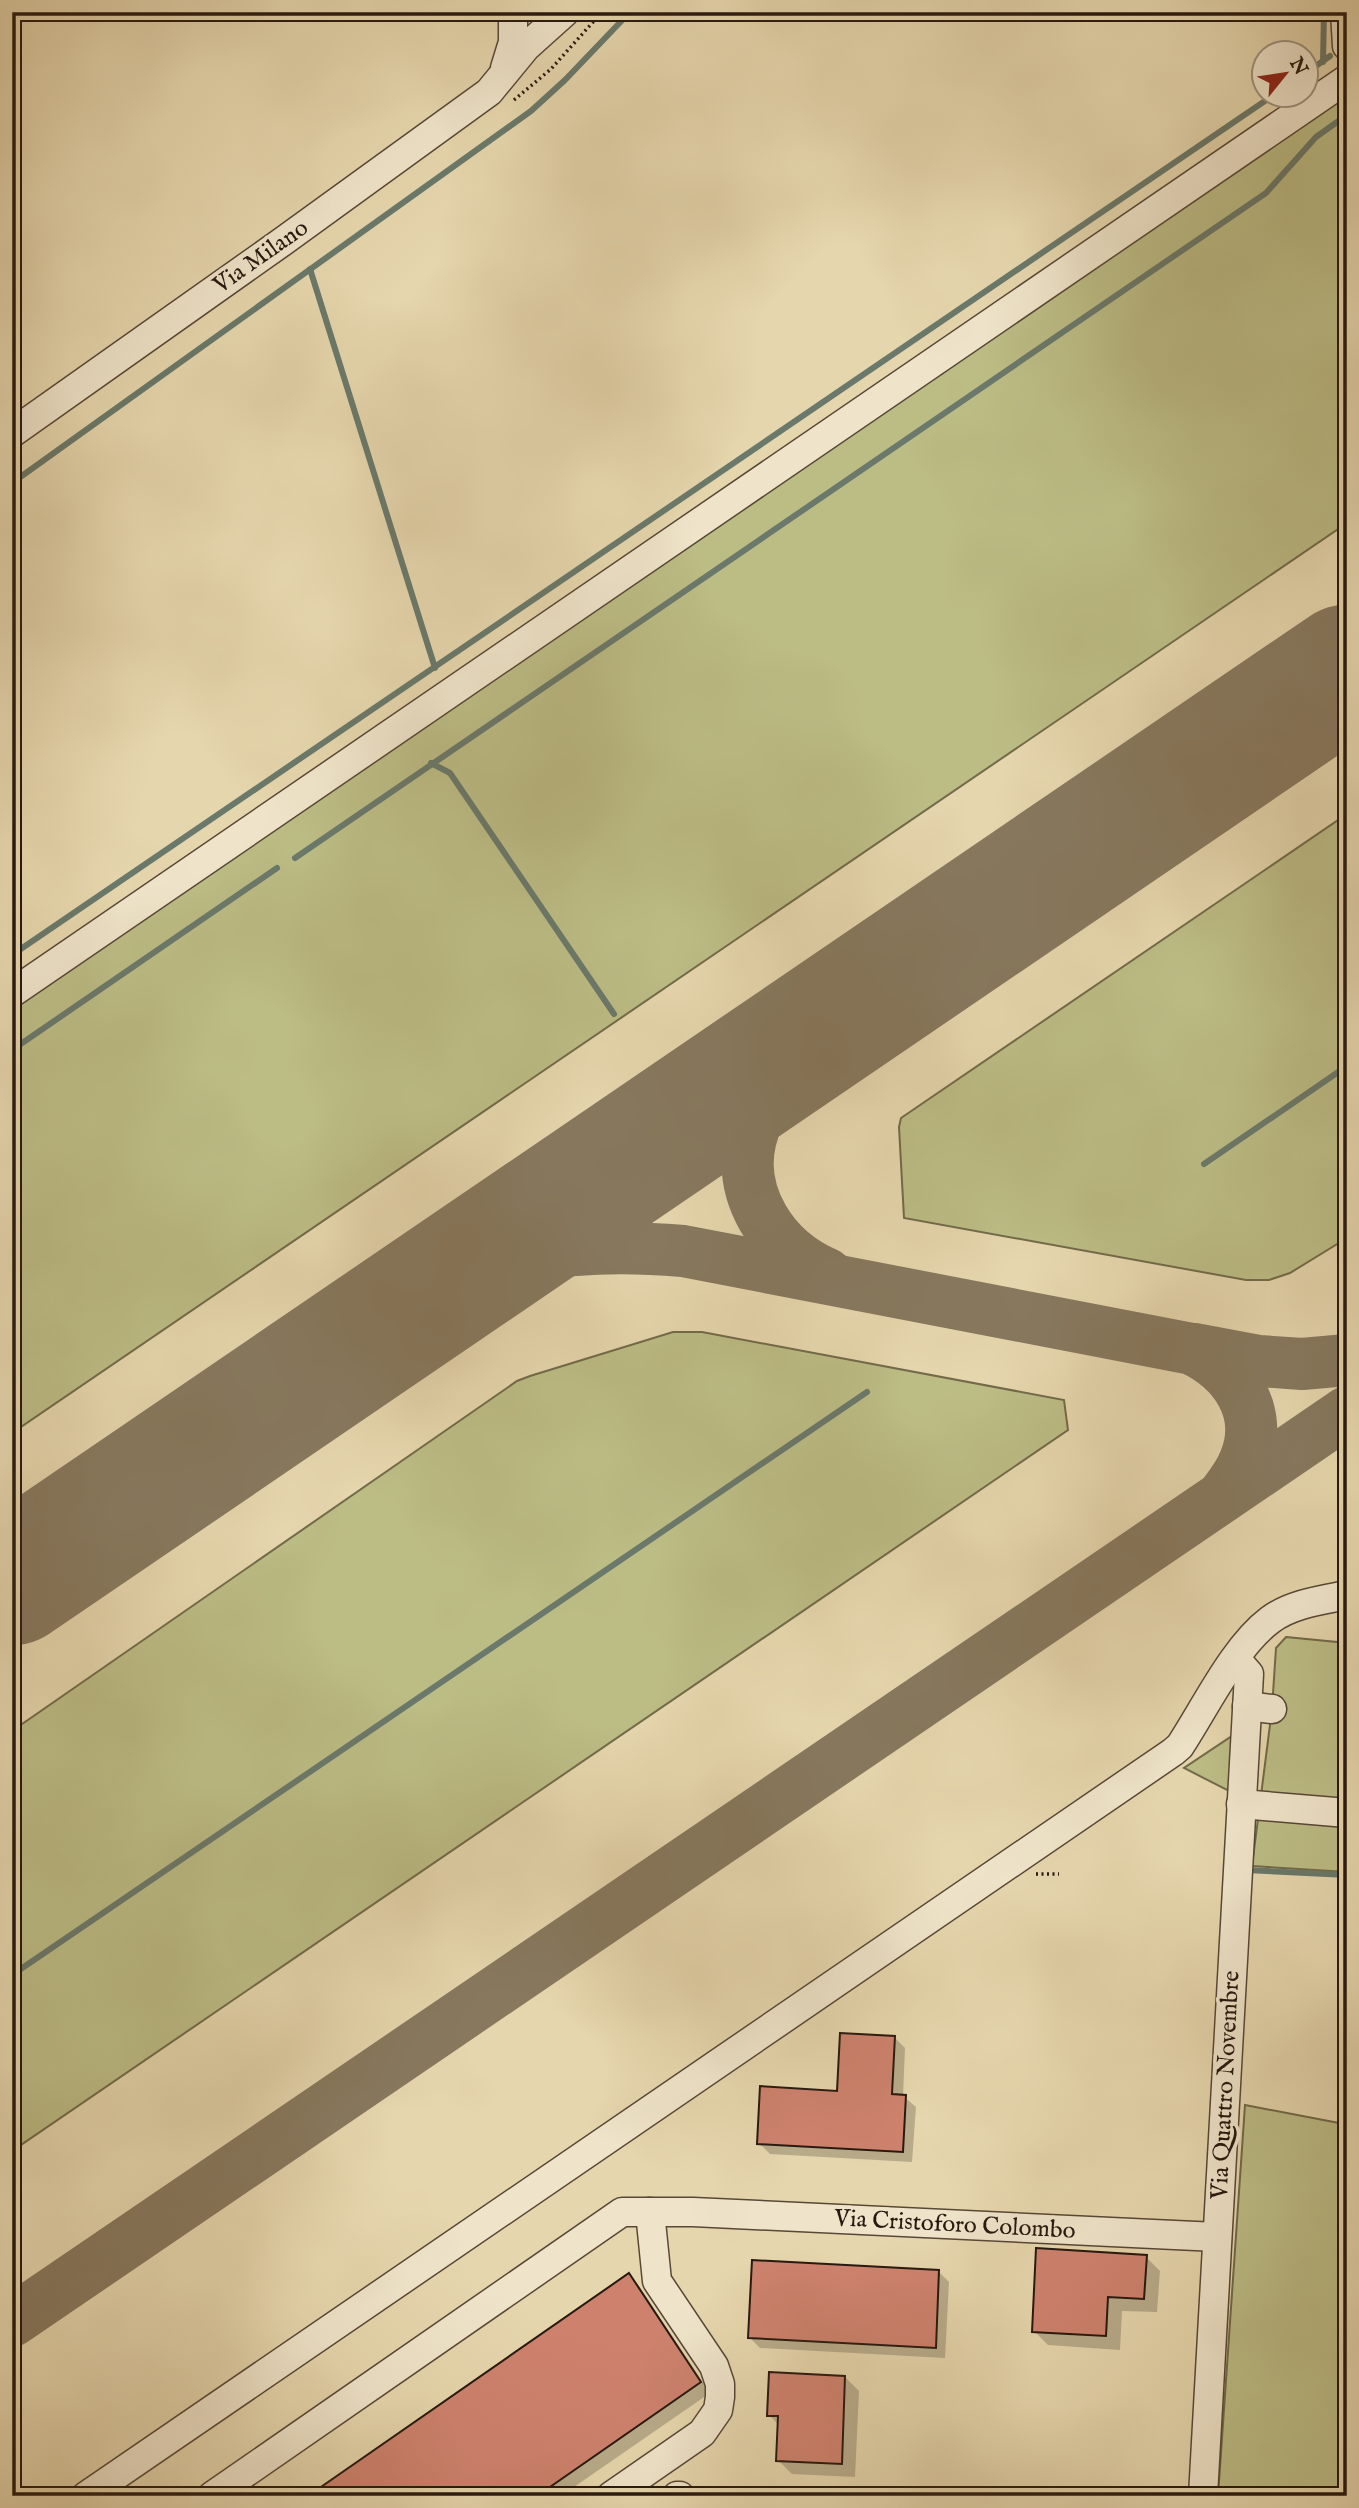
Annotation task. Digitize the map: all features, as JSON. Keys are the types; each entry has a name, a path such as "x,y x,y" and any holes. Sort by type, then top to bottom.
{"street":[{"name":"Via Milano","path":"503,73 513,42 513,12"},
{"path":"528,12 546,16 565,12"},
{"name":"Via Milano","path":"12,433 489,92 533,40 565,12"},
{"path":"1345,12 1347,46"},
{"path":"12,993 1347,79"},
{"path":"86,2496 1173,1752 1242,1667 1252,1636 1272,1619 1289,1610 1347,1595"},
{"name":"Via Quattro Novembre","path":"1203,2496 1241,1804 1259,1707 1242,1667"},
{"path":"1241,1804 1347,1813"},
{"name":"Via Cristoforo Colombo","path":"212,2496 622,2212 692,2212 1217,2237"},
{"path":"611,2496 702,2433 718,2410 720,2397 720,2384 714,2366 657,2281 650,2212"}],"green space":[{"path":"1347,93 1347,523 12,1433 12,1002"},
{"path":"1347,814 1347,1238 1290,1273 1269,1280 1246,1280 904,1218 899,1127 901,1118"},
{"path":"673,1332 702,1332 1064,1400 1068,1430 12,2151 12,1731 517,1381"},
{"path":"1286,1637 1347,1643 1347,1872 1252,1866 1272,1709 1276,1648"},
{"path":"1232,1736 1231,1792 1184,1768"},
{"path":"1245,2105 1344,2124 1347,2128 1345,2496 1218,2496"}],"building":[{"path":"840,2033 895,2036 892,2094 906,2095 903,2152 757,2144 760,2086 837,2091"},
{"path":"1036,2248 1147,2255 1144,2299 1108,2297 1106,2336 1032,2332"},
{"path":"752,2260 939,2270 936,2348 748,2338"},
{"path":"629,2273 701,2382 537,2496 308,2496"},
{"path":"769,2372 845,2376 842,2464 776,2461 778,2416 767,2416"}],"waterway":[{"path":"12,483 531,111 565,80 630,12"},
{"path":"1323,62 1324,12"},
{"path":"1320,63 1330,56"},
{"path":"12,955 1254,108"},
{"path":"295,858 1266,193 1316,137 1347,115"},
{"path":"310,269 435,668"},
{"path":"431,763 450,773 614,1014"},
{"path":"12,1050 277,868"},
{"path":"1204,1164 1347,1066"},
{"path":"12,1975 867,1392"},
{"path":"1246,1870 1347,1875"}],"taxiway":[{"path":"824,1027 772,1091 759,1115 751,1139 748,1164 751,1190 763,1218 775,1236 807,1264 827,1274"},
{"path":"431,1295 502,1268 557,1253 602,1248 670,1250 1192,1349 1221,1368 1242,1394 1248,1409 1251,1425 1245,1460 1222,1497"},
{"path":"1195,1349 1259,1361 1302,1364 1347,1360"},
{"path":"12,2321 1347,1412"}],"runway":[{"path":"12,1580 1347,670"}]}
